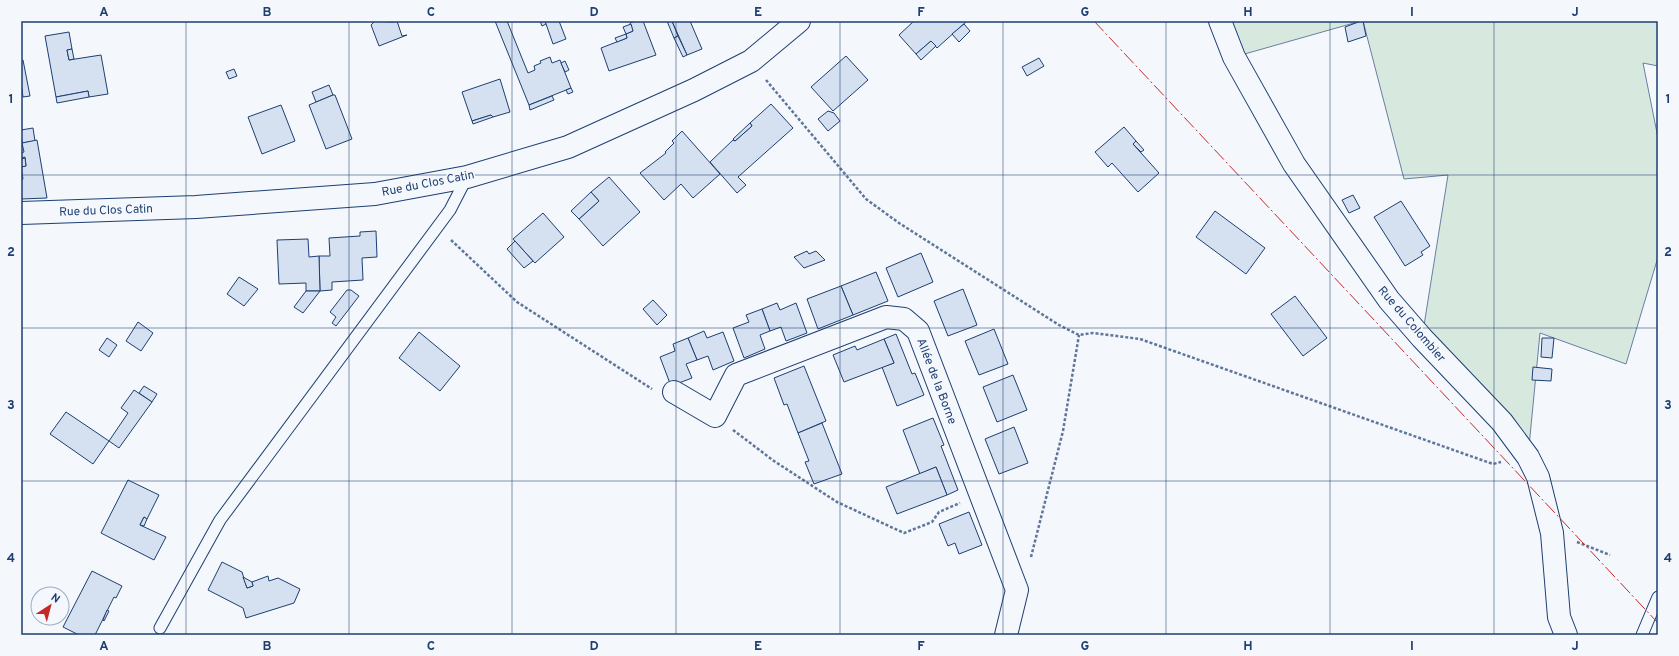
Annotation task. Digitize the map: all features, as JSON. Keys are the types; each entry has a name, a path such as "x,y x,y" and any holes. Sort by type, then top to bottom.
{"street":[{"name":"Rue du Clos Catin","path":"21,213 196,207 375,194 467,177 568,146 694,90 750,61 799,21"},
{"name":"Rue du Colombier","path":"1220,21 1234,57 1294,164 1389,300 1422,338 1502,422 1528,458 1538,477 1552,533 1560,617 1566,635"},
{"name":"Allée de la Borne","path":"715,416 736,374 886,317 904,319 918,331 1017,590"},
{"path":"674,392 715,416"},
{"path":"1006,635 1017,590"}],"lane":[{"path":"160,628 220,520 450,210 467,177"},
{"path":"1642,635 1658,597"}],"path":[{"path":"750,61 866,200 899,224 1060,325 1079,335 1093,333 1140,340 1493,464 1528,458"},
{"path":"442,220 452,243 517,302 660,394 674,392"},
{"path":"1017,590 1030,559 1063,431 1079,335"},
{"path":"715,416 774,462 837,502 904,533 932,522 939,512 980,495"},
{"path":"1552,533 1610,555"}],"shaded area":[{"path":"1219,21 1361,21 1234,57"},
{"path":"1363,21 1658,21 1658,66 1643,63 1658,138 1658,257 1626,364 1540,333 1528,457 1422,338 1448,175 1404,179"}],"building":[{"path":"375,21 397,21 402,36 407,35 379,46 371,25"},
{"path":"495,21 507,21 528,73 535,70 534,66 541,63 540,61 550,57 552,63 560,60 571,88 529,105"},
{"path":"540,21 545,21 546,24 542,26"},
{"path":"545,21 559,21 566,39 553,44"},
{"path":"635,21 643,21 656,55 609,71 601,48 627,38 626,34 633,31 630,23"},
{"path":"667,21 672,21 678,36 674,38"},
{"path":"672,21 690,21 702,49 687,55"},
{"path":"914,21 967,21 937,48 931,41 916,54 899,35"},
{"path":"1363,21 1366,36 1348,42 1345,27"},
{"path":"631,24 633,31 626,34 623,27"},
{"path":"964,24 970,31 959,42 952,34"},
{"path":"69,32 72,49 67,50 69,60 101,55 108,94 89,97 88,91 56,97 45,36"},
{"path":"626,34 627,38 617,42 615,38"},
{"path":"678,36 687,55 683,57 674,38"},
{"path":"931,41 936,46 921,60 916,54"},
{"path":"72,49 74,59 69,60 67,50"},
{"path":"846,56 868,80 833,111 811,87"},
{"path":"1039,58 1044,66 1027,76 1022,67"},
{"path":"23,60 30,96 23,97 21,61"},
{"path":"565,61 569,70 565,72 561,63"},
{"path":"234,69 237,76 229,79 226,72"},
{"path":"500,79 510,112 493,117 491,115 472,121 462,92"},
{"path":"329,85 333,95 316,102 312,92"},
{"path":"571,88 573,92 568,94 566,90"},
{"path":"88,91 89,97 57,103 56,97"},
{"path":"335,95 352,139 326,149 309,105"},
{"path":"552,96 554,100 530,110 529,105"},
{"path":"771,104 793,128 738,177 746,185 737,193 710,162 733,140 735,141 752,126 750,123"},
{"path":"281,105 295,141 262,154 248,117"},
{"path":"828,111 834,113 840,121 828,131 818,119"},
{"path":"491,115 493,117 473,124 472,121"},
{"path":"750,123 752,126 735,141 733,139"},
{"path":"1124,127 1136,141 1133,144 1159,173 1138,192 1112,163 1108,167 1095,152"},
{"path":"33,128 35,141 22,143 21,130"},
{"path":"682,131 720,174 693,198 681,184 664,200 640,173 666,153 665,152 674,143 672,141"},
{"path":"37,140 47,198 21,199 21,180 23,179 21,167 26,166 25,157 21,158 21,153 24,152 22,143"},
{"path":"1136,141 1144,150 1141,152 1133,144"},
{"path":"25,158 26,166 21,167 21,159"},
{"path":"609,177 640,212 603,246 579,219 599,201 591,192"},
{"path":"591,192 599,201 579,219 571,211"},
{"path":"1353,195 1360,208 1349,213 1342,200"},
{"path":"1401,201 1430,246 1421,252 1423,255 1405,266 1374,217"},
{"path":"1215,211 1265,248 1246,274 1196,237"},
{"path":"543,213 564,237 535,263 513,239"},
{"path":"376,231 377,257 362,258 363,280 332,282 332,290 320,291 319,256 330,256 329,238 360,236 360,232"},
{"path":"308,239 309,257 319,256 320,291 306,291 306,283 279,284 277,240"},
{"path":"515,241 533,261 524,268 507,249"},
{"path":"807,251 809,254 816,251 825,260 804,268 794,257"},
{"path":"921,253 933,282 898,297 886,268"},
{"path":"876,272 888,301 853,315 841,286"},
{"path":"239,277 258,289 244,306 227,294"},
{"path":"841,286 853,315 818,329 807,299"},
{"path":"963,289 977,325 948,336 934,301"},
{"path":"347,290 351,290 359,296 336,326 332,323 336,317 330,312"},
{"path":"306,291 320,291 303,313 294,307"},
{"path":"1295,296 1327,338 1303,356 1271,314"},
{"path":"653,300 667,315 657,325 643,309"},
{"path":"777,303 780,310 796,303 807,333 786,341 781,327 770,331 762,309"},
{"path":"762,309 770,331 760,335 765,349 744,358 733,328 749,322 746,315"},
{"path":"138,322 153,333 141,351 126,341"},
{"path":"994,329 1008,364 979,375 965,341"},
{"path":"704,331 707,338 723,332 734,361 713,370 708,356 697,360 688,338"},
{"path":"419,332 460,366 440,391 399,358"},
{"path":"896,334 912,374 915,373 924,395 897,406 882,367 894,363 884,339"},
{"path":"107,338 117,345 109,357 99,350"},
{"path":"688,338 697,360 686,364 692,378 671,386 660,357 675,351 673,344"},
{"path":"1542,338 1554,338 1552,358 1541,357"},
{"path":"884,339 894,363 844,382 833,355 855,346 857,350"},
{"path":"804,366 826,421 798,433 787,404 784,405 774,378"},
{"path":"1533,367 1552,369 1551,381 1532,380"},
{"path":"1013,375 1027,410 997,422 983,387"},
{"path":"144,386 157,394 152,402 139,393"},
{"path":"134,390 152,402 119,448 109,441 128,413 121,408"},
{"path":"66,412 109,441 93,464 50,434"},
{"path":"933,418 944,445 941,446 958,490 947,495 936,467 920,474 903,430"},
{"path":"822,423 842,474 814,484 805,462 809,461 798,433"},
{"path":"1014,427 1028,463 999,474 985,439"},
{"path":"936,467 947,495 897,514 886,487"},
{"path":"128,480 159,495 147,519 144,517 140,525 166,537 154,560 101,533"},
{"path":"969,512 982,545 959,554 955,543 948,546 939,524"},
{"path":"144,517 147,519 144,526 140,525"},
{"path":"222,562 242,572 247,588 253,586 252,582 268,576 269,581 278,578 300,589 294,603 246,618 243,608 208,590"},
{"path":"92,571 122,586 116,598 114,597 95,635 79,635 63,627 70,626 70,613"},
{"path":"243,577 252,582 253,586 247,588"},
{"path":"107,610 109,611 104,621 103,620"}],"power":[{"path":"1094,21 1658,623"}]}
